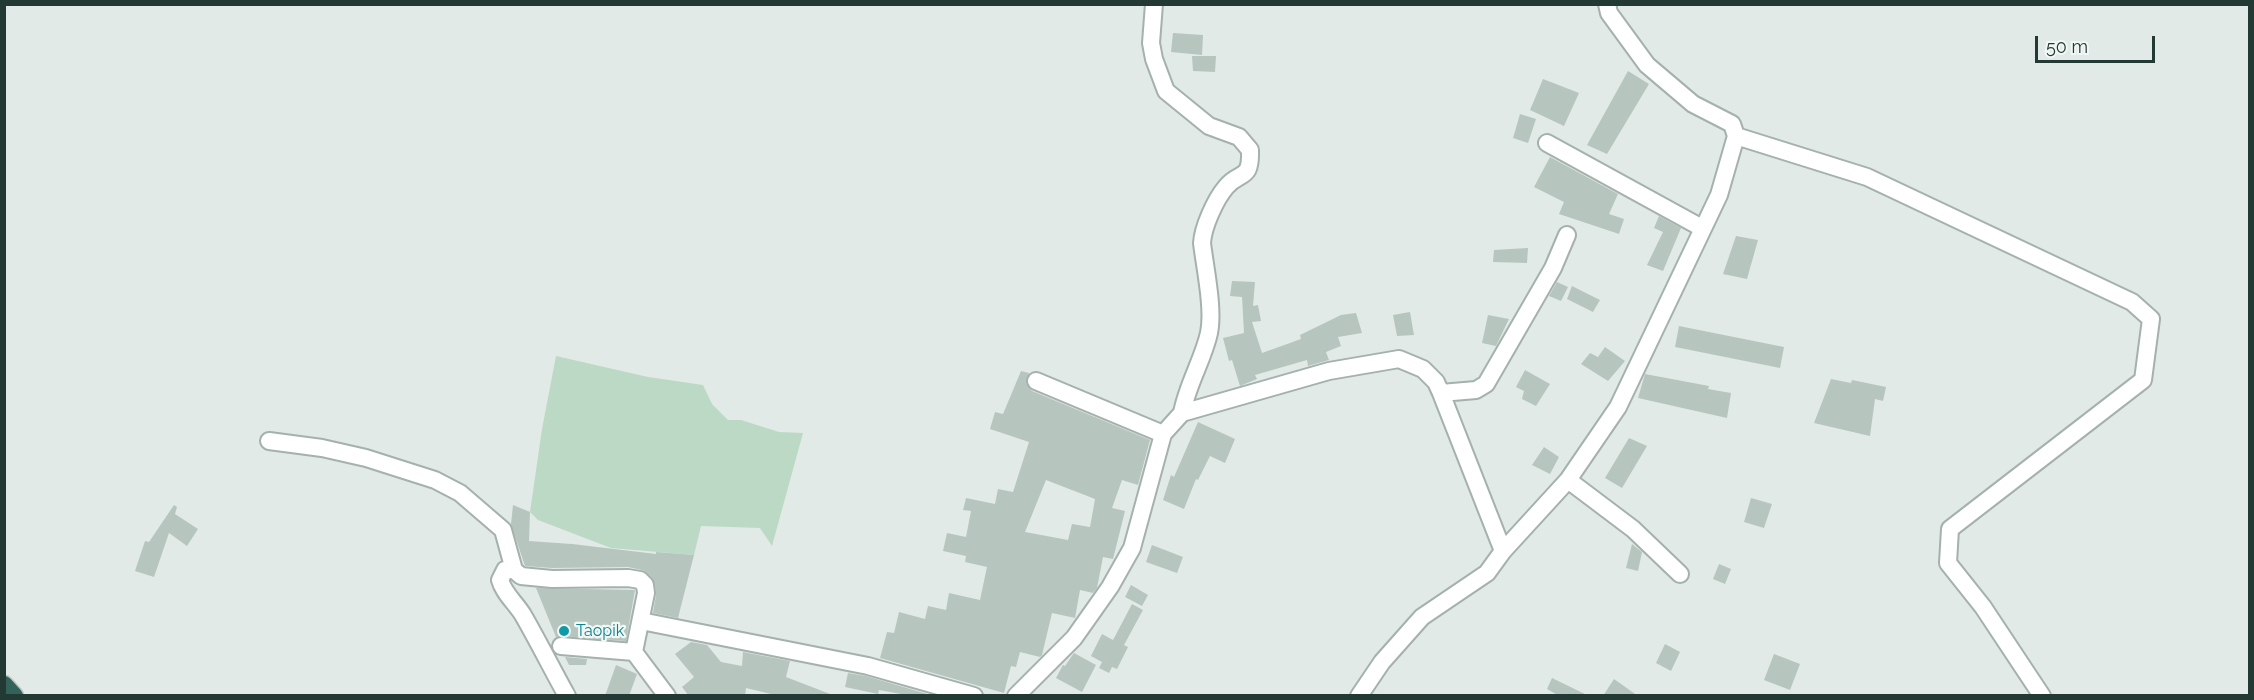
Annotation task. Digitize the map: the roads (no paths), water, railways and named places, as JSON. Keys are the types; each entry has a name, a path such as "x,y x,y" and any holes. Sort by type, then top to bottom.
{"highway":[{"path":"4,685 14,696"}],"street":[{"path":"1016,696 1074,638 1116,577 1132,548 1163,434 1182,413 1187,389 1207,339 1210,321 1202,243 1203,231 1226,187 1248,171 1250,150 1239,137 1209,126 1166,91 1154,59 1151,43 1154,4"},
{"path":"1359,696 1382,662 1422,617 1487,573 1503,551 1568,480 1618,407 1719,195 1736,136 1732,124 1693,104 1647,65 1609,13 1607,4"},
{"path":"1736,136 1867,177 2132,302 2151,319 2143,380 1950,529 1948,563 1983,607 2042,696"},
{"path":"1547,143 1702,228"},
{"path":"1441,393 1476,390 1486,384 1553,268 1567,235"},
{"path":"1182,413 1329,371 1399,359 1422,369 1436,382 1503,551"},
{"path":"1035,381 1163,434"},
{"path":"269,441 333,450 435,480 460,493 503,530 514,570 521,576 552,579 628,578 640,580 645,585 641,621 634,652"},
{"path":"1568,480 1633,529 1680,574"},
{"path":"514,570 505,570 500,580 503,590 522,615 567,696"},
{"path":"641,621 868,666 974,696"},
{"path":"561,646 634,652 667,696"}],"place":[{"name":"Taopik","path":"564,631"}]}
